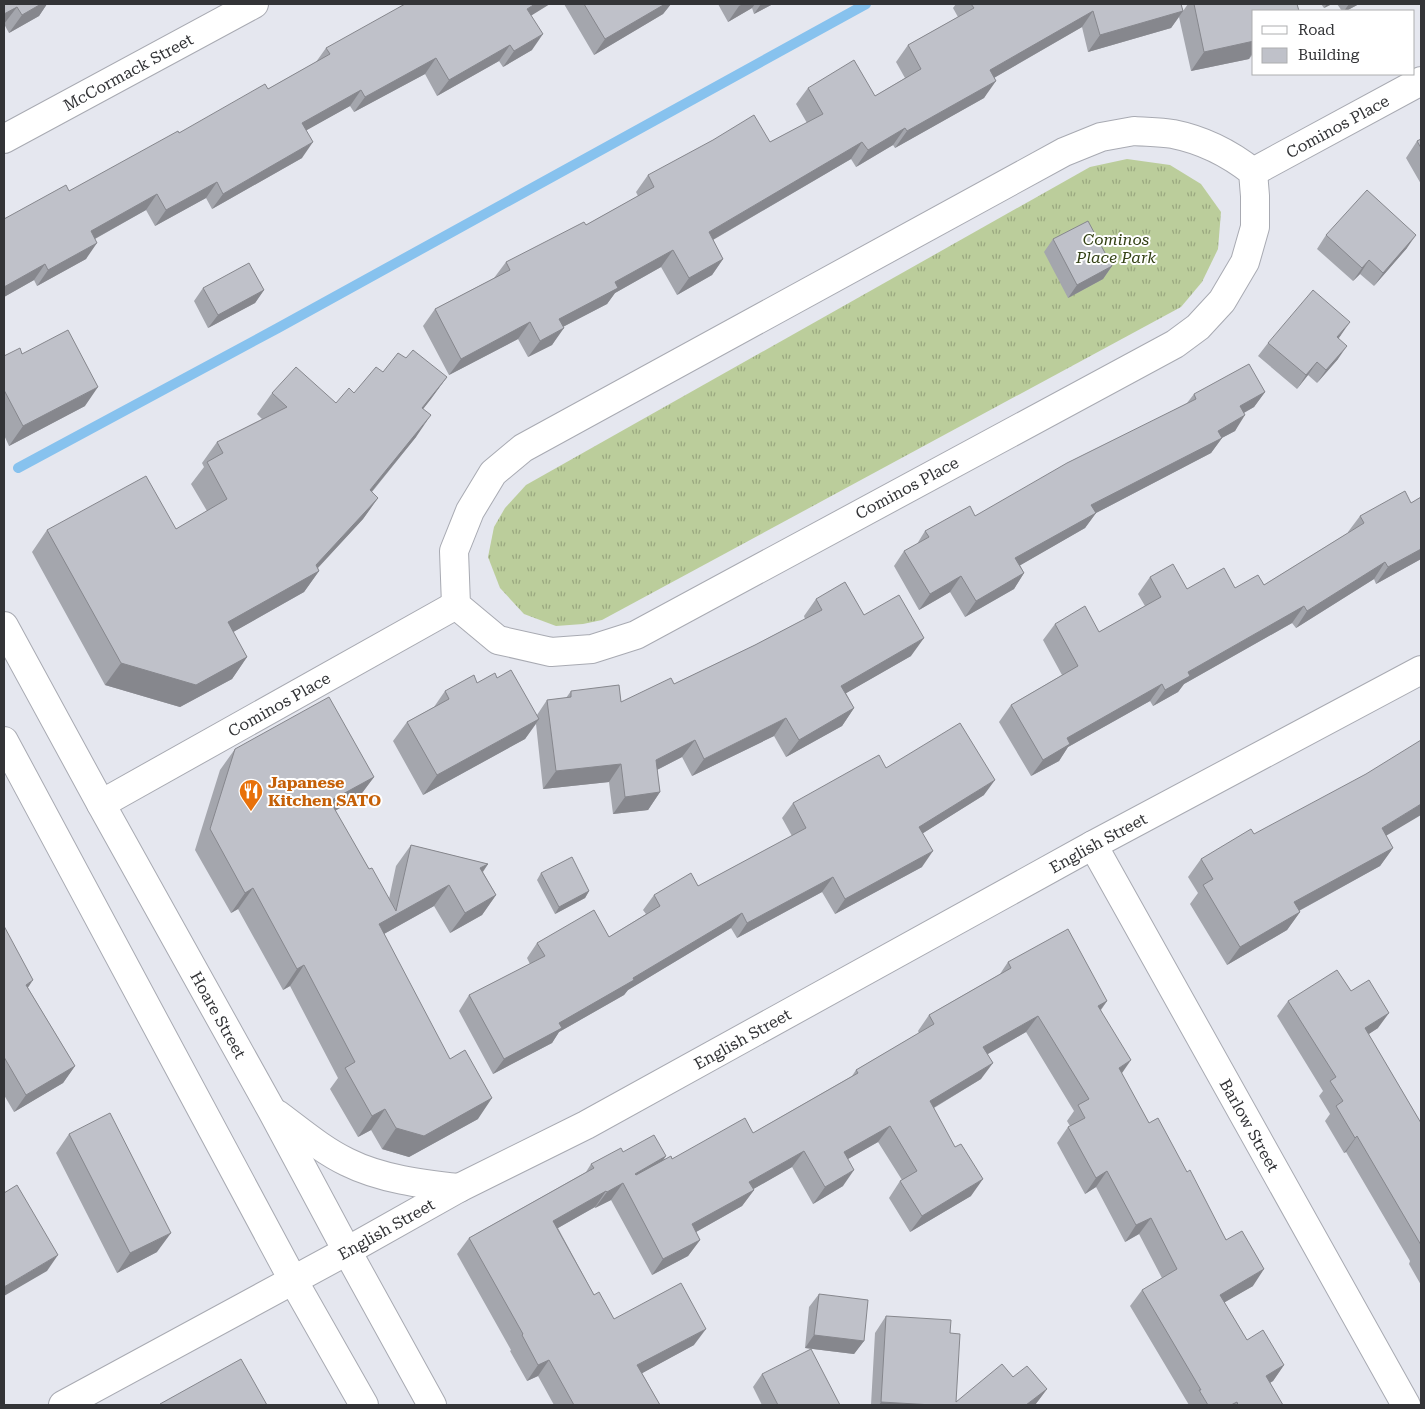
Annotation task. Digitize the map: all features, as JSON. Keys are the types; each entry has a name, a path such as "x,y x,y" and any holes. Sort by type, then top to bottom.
{"street":[{"name":"McCormack Street","path":"4,139 254,4"},
{"name":"Cominos Place","path":"101,804 456,605 498,640 551,652 592,648 636,635 1175,344 1198,327 1222,301 1245,262 1255,227 1253,172 1421,81"},
{"path":"456,605 454,551 470,511 493,473 523,448 1064,152 1100,137 1134,131 1172,134 1200,141 1235,158 1253,172"},
{"name":"Hoare Street","path":"4,626 272,1110 432,1405"},
{"name":"English Street","path":"63,1405 459,1188 586,1125 1093,845 1421,670"},
{"path":"4,741 293,1280 364,1405"},
{"name":"Barlow Street","path":"1093,845 1406,1405"},
{"path":"272,1110 323,1148 348,1163 393,1178 422,1184 459,1188"}],"green space":[{"name":"Cominos Place Park","path":"1127,159 1170,165 1201,184 1221,212 1218,249 1202,282 1181,307 602,620 583,624 556,626 524,614 500,588 488,557 494,527 505,508 526,485 1090,167"}],"building":[{"path":"4,4 41,4 22,15 17,7 4,14"},
{"path":"405,4 535,4 527,9 543,34 514,51 510,45 449,80 436,58 365,97 361,90 302,123 313,142 223,194 217,182 166,210 157,194 91,231 97,243 48,270 45,264 4,287 4,219 66,185 69,191 178,131 179,133 265,84 268,89 330,54 326,48"},
{"path":"584,4 665,4 605,39"},
{"path":"971,4 1181,4 1183,11 1100,35 1093,11 990,70 996,81 907,131 905,128 868,150 862,142 709,232 723,259 689,278 673,250 615,282 618,288 559,319 564,328 540,341 530,322 461,359 435,309 510,270 506,262 584,222 586,225 654,187 648,175 713,140 754,115 770,142 823,114 808,88 854,60 875,96 921,69 908,45 974,8"},
{"path":"1194,4 1297,4 1299,10 1252,10 1252,41 1204,52"},
{"path":"1421,139 1421,148 1417,141"},
{"path":"1367,190 1416,235 1383,273 1369,260 1362,268 1326,235"},
{"path":"1088,221 1112,266 1077,285 1053,239"},
{"path":"249,263 264,290 218,315 203,288"},
{"path":"1313,290 1350,322 1337,337 1347,346 1326,370 1317,362 1306,375 1268,343"},
{"path":"68,330 98,387 23,426 4,390 4,356 20,348 22,354"},
{"path":"413,350 447,377 422,408 431,415 370,490 378,498 316,565 319,571 228,622 247,657 196,685 121,663 47,530 146,476 176,529 227,499 207,462 223,453 217,442 287,407 272,393 296,367 336,403 349,388 354,393 376,367 383,372 398,353 406,358"},
{"path":"1249,364 1265,392 1240,406 1245,415 1218,431 1222,438 1091,505 1096,513 1015,558 1024,573 976,601 961,576 930,594 904,551 929,537 925,531 970,506 975,516 1067,463 1196,399 1194,394"},
{"path":"1405,491 1411,503 1421,497 1421,549 1388,567 1385,562 1307,611 1304,606 1188,672 1190,676 1165,690 1162,684 1067,738 1070,744 1043,760 1011,705 1078,666 1055,624 1085,606 1099,632 1161,597 1150,577 1173,564 1187,589 1224,568 1235,588 1258,575 1264,585 1364,523 1360,516"},
{"path":"845,582 864,615 899,595 924,638 841,686 854,708 799,740 786,718 704,759 695,740 656,760 660,792 625,797 621,764 556,771 547,700 571,697 571,691 619,685 621,702 671,678 674,684 822,610 816,599"},
{"path":"511,670 539,719 437,775 407,722 449,699 445,691 474,675 477,683 495,673 497,678"},
{"path":"329,697 374,777 330,801 369,869 372,868 396,911 411,845 488,864 480,868 496,895 465,913 449,885 379,924 450,1059 465,1050 492,1098 424,1136 396,1128 385,1109 372,1116 345,1068 355,1062 304,965 297,969 253,888 245,893 210,829 235,749"},
{"path":"960,723 995,780 919,827 933,851 845,899 833,877 747,923 742,913 633,978 634,980 559,1023 562,1028 504,1059 469,995 545,956 537,943 594,910 609,937 660,906 654,895 691,873 698,886 806,828 793,803 879,755 886,768"},
{"path":"1421,740 1421,804 1382,828 1393,848 1294,902 1300,912 1240,947 1203,885 1213,879 1201,859 1251,829 1254,834 1366,774"},
{"path":"572,857 589,891 559,907 541,873"},
{"path":"4,926 33,980 26,985 75,1066 26,1095 4,1057"},
{"path":"1068,929 1107,1001 1098,1006 1131,1060 1119,1068 1149,1123 1158,1118 1187,1172 1190,1170 1226,1240 1242,1231 1264,1269 1220,1295 1247,1340 1263,1330 1284,1365 1266,1376 1283,1405 1238,1405 1237,1402 1231,1405 1208,1405 1142,1290 1177,1269 1151,1218 1136,1225 1107,1171 1096,1178 1068,1127 1085,1118 1078,1105 1089,1099 1038,1016 983,1047 993,1063 930,1101 955,1147 961,1144 983,1179 922,1216 900,1181 917,1171 890,1126 844,1152 854,1170 825,1187 804,1151 749,1182 754,1190 692,1224 700,1240 663,1259 623,1183 553,1221 594,1295 599,1292 614,1319 681,1283 706,1329 637,1365 660,1405 574,1405 549,1360 538,1365 523,1334 469,1238 594,1168 591,1164 621,1148 623,1152 654,1135 666,1156 636,1175 671,1156 672,1159 745,1118 753,1133 858,1073 856,1070 934,1024 929,1015 1011,968 1008,962"},
{"path":"1337,970 1351,991 1369,980 1389,1013 1365,1028 1421,1123 1421,1245 1357,1136 1355,1138 1336,1106 1343,1101 1330,1081 1336,1077 1288,1001"},
{"path":"110,1113 171,1233 130,1253 69,1134"},
{"path":"17,1185 58,1255 4,1287 4,1193"},
{"path":"819,1294 868,1300 864,1341 814,1335"},
{"path":"886,1316 951,1320 950,1333 960,1334 956,1402 1002,1364 1013,1377 1027,1366 1047,1389 1026,1405 933,1405 881,1402"},
{"path":"811,1349 840,1405 778,1405 762,1374"},
{"path":"241,1359 267,1405 160,1404"}],"waterway":[{"path":"18,468 278,328 866,4"}],"place":[{"name":"Japanese Kitchen SATO","path":"251,812"}]}
